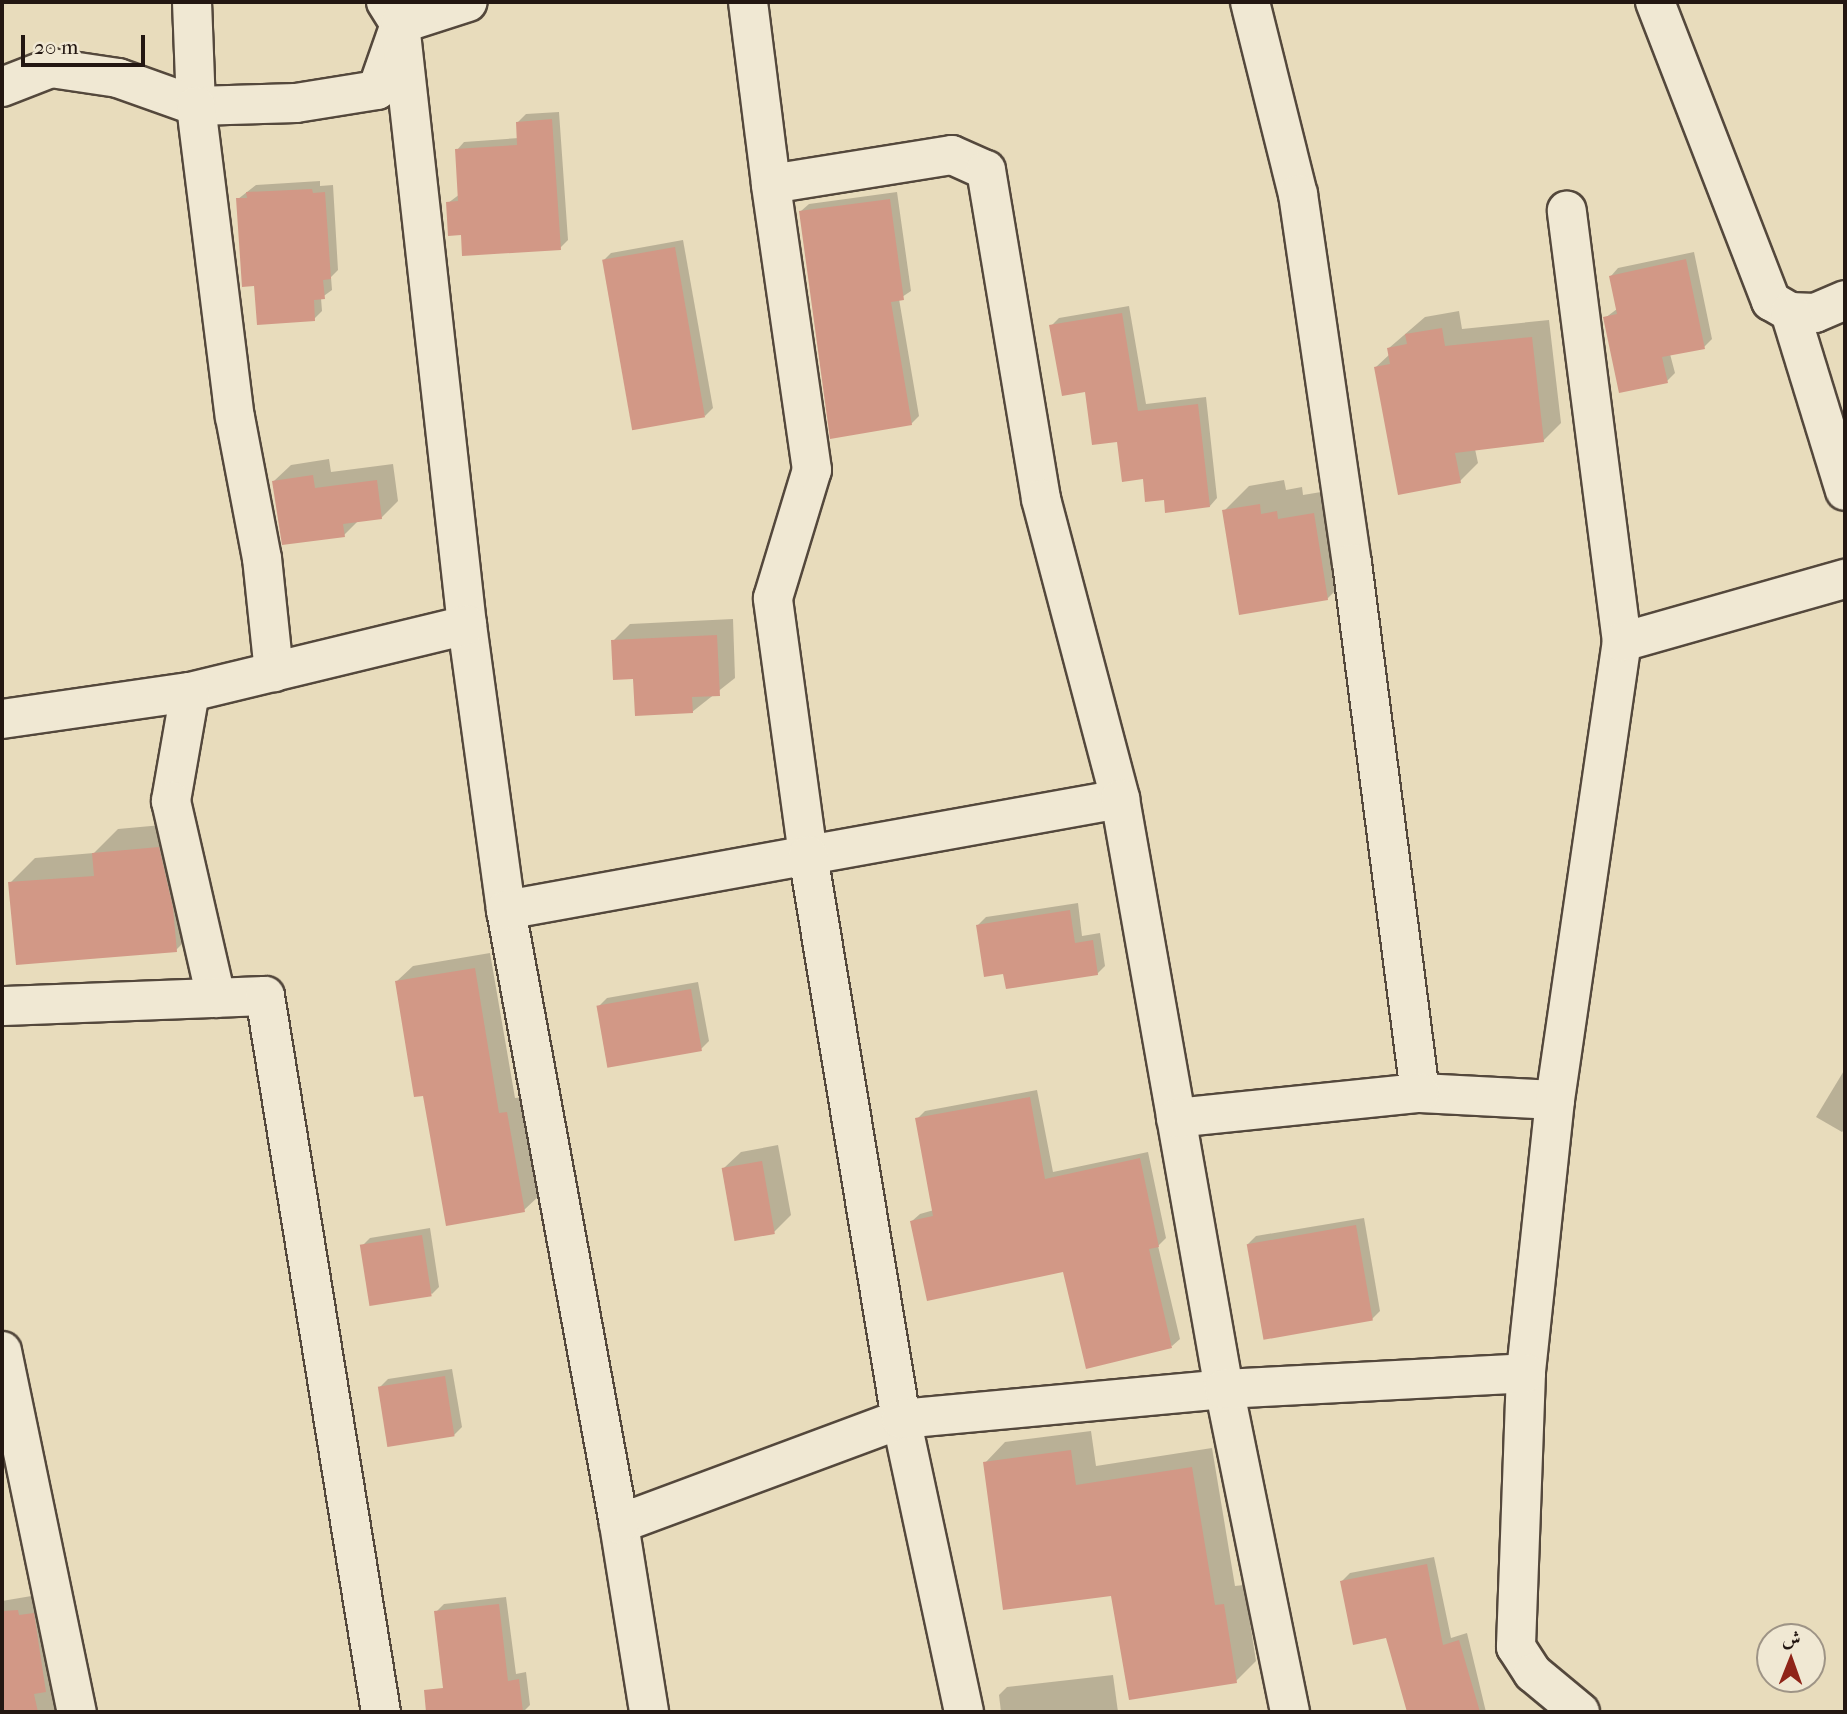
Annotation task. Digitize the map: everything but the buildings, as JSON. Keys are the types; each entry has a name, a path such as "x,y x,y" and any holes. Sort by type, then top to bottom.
{"street":[{"path":"192,2 195,106 235,417 262,558 274,672"},
{"path":"393,13 468,2"},
{"path":"748,2 811,470 774,597 808,855 901,1419 964,1712"},
{"path":"1250,2 1298,194 1352,563 1420,1093"},
{"path":"1655,2 1771,301 1790,312 1815,313 1845,300"},
{"path":"2,87 51,68 118,78 195,106 296,103 377,90 393,13"},
{"path":"393,13 467,625 506,910 620,1524 649,1712"},
{"path":"771,184 953,155 986,170 1041,499 1120,799 1224,1389 1290,1712"},
{"path":"1567,210 1622,642 1555,1100 1526,1373 1516,1647 1533,1673 1580,1712"},
{"path":"1790,312 1845,491"},
{"path":"1622,642 1845,579"},
{"path":"2,719 190,692 467,625"},
{"path":"190,692 171,801 216,998"},
{"path":"506,910 1120,799"},
{"path":"2,1006 265,996 381,1712"},
{"path":"1176,1118 1420,1093 1555,1100"},
{"path":"2,1351 77,1712"},
{"path":"620,1524 901,1419 1224,1389 1526,1373"}]}
